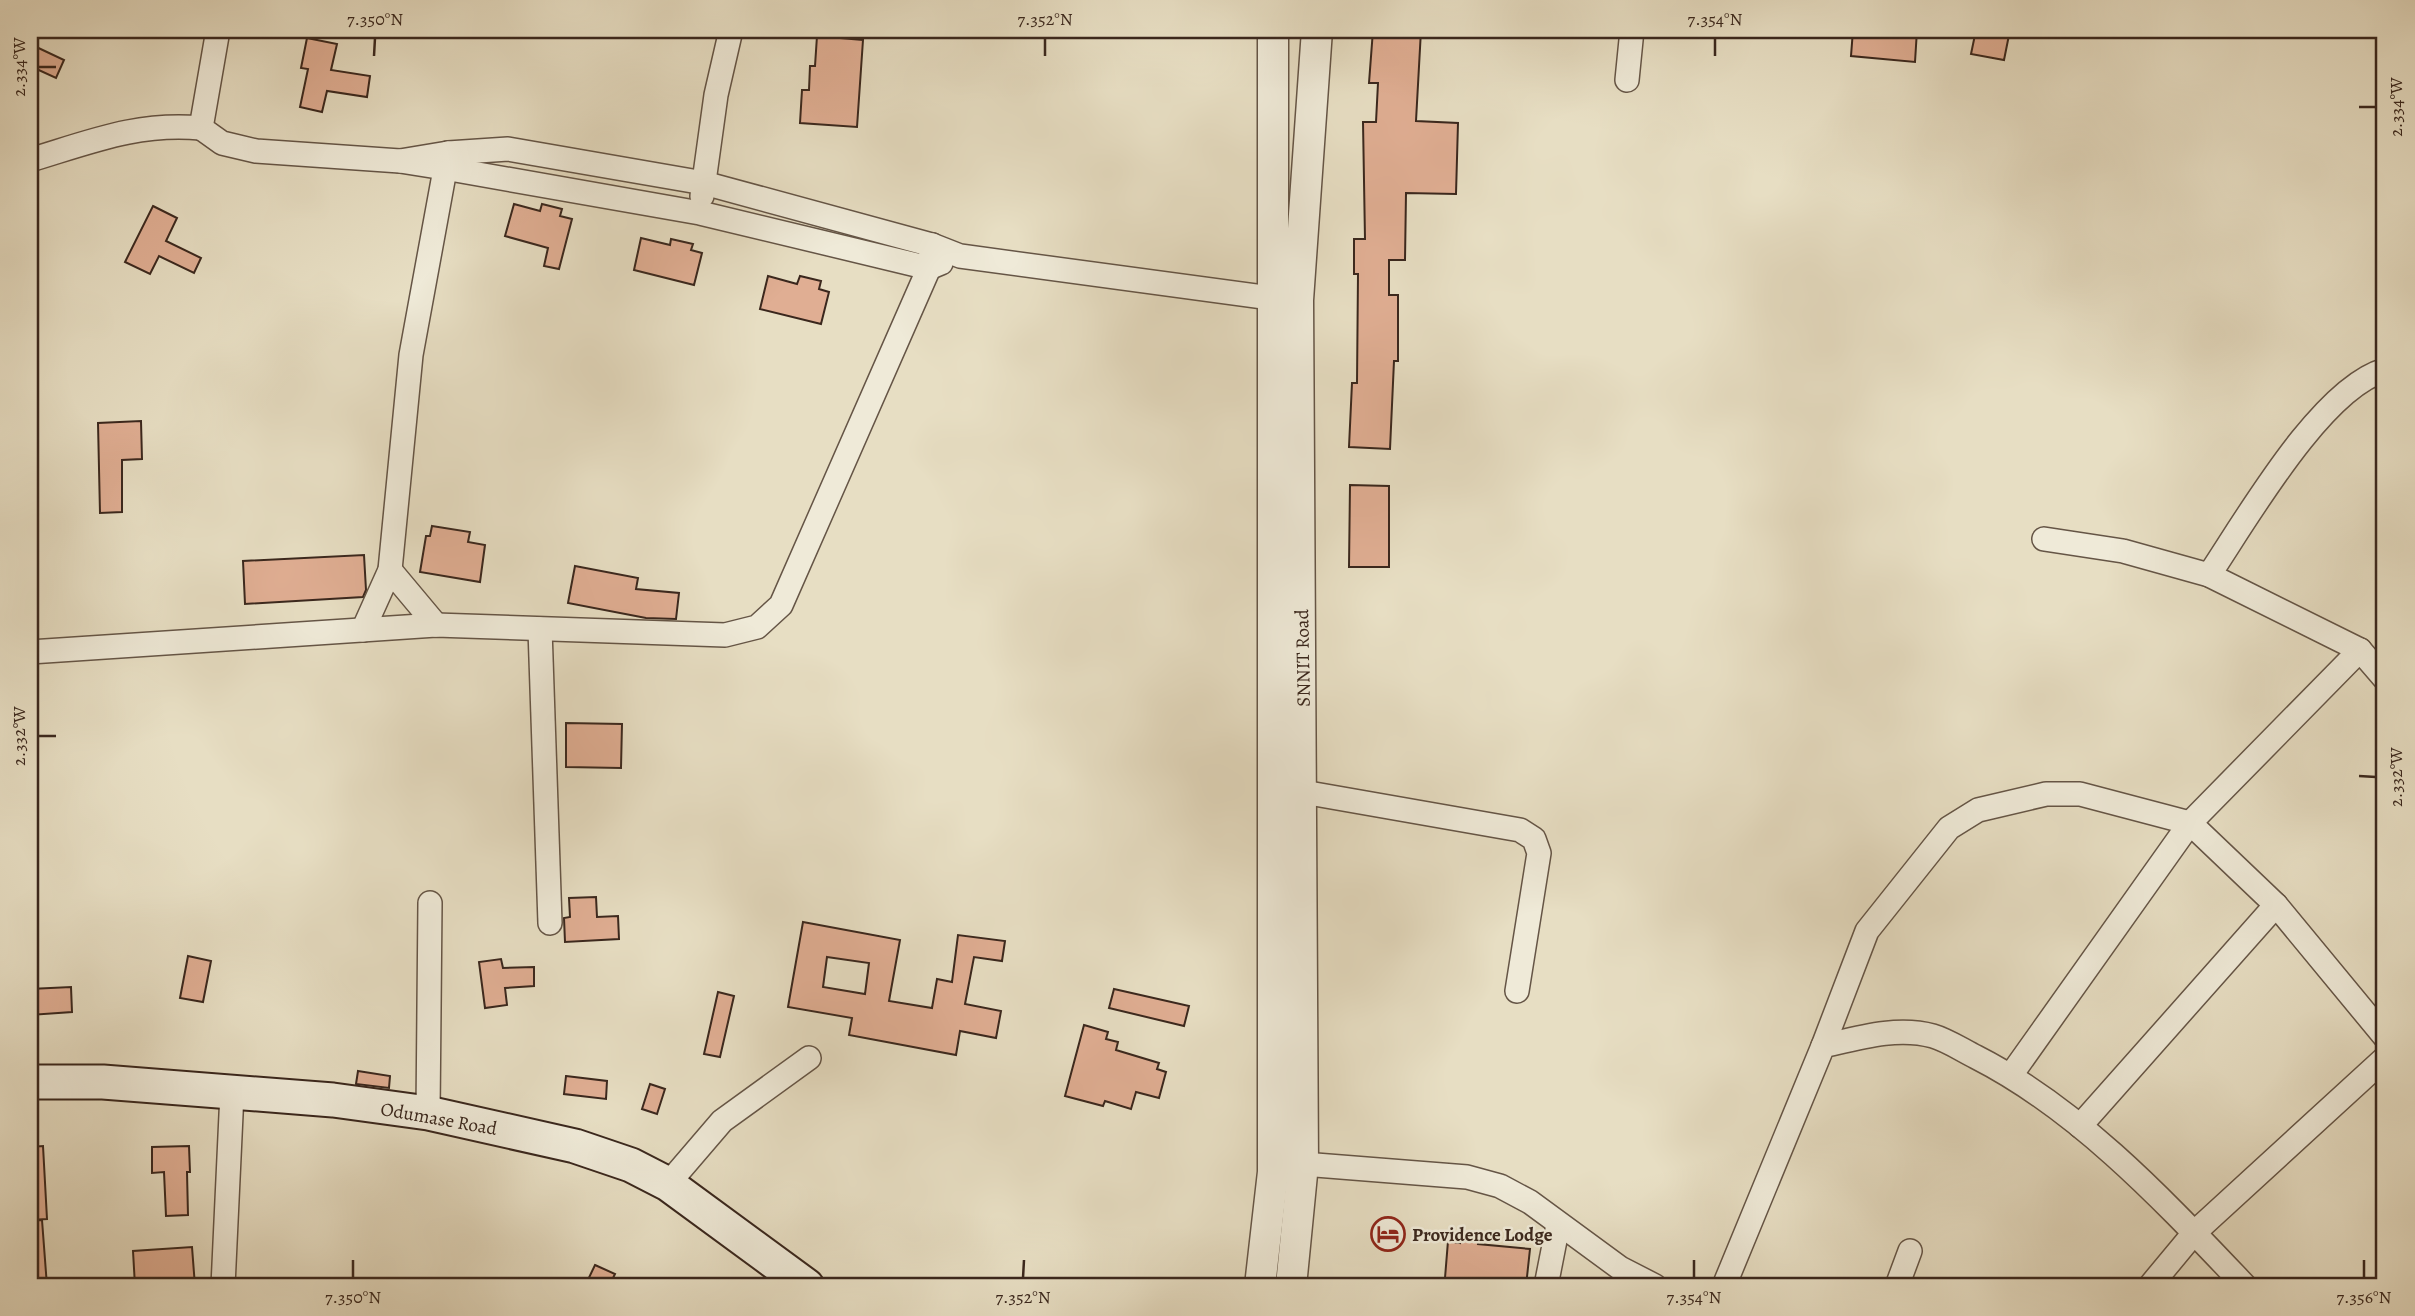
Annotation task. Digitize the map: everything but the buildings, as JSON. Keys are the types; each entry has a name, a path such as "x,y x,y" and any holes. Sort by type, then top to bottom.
{"main road":[{"name":"Odumase Road","path":"30,1082 103,1082 333,1100 428,1113 575,1146 631,1165 668,1184 807,1286"}],"street":[{"path":"201,128 218,30"},
{"path":"700,213 716,95 731,30"},
{"name":"SNNIT Road","path":"1260,1286 1273,1172 1273,30"},
{"name":"SNNIT Road","path":"1291,1286 1303,1164 1303,792 1298,300 1317,30"},
{"path":"1627,80 1632,30"},
{"path":"30,160 132,130 166,125 201,128 222,143 256,151 400,161 446,161 508,149 704,183 932,245 960,256 1271,298"},
{"path":"446,161 700,213 929,268 960,256"},
{"path":"363,630 390,570 411,355 446,161"},
{"path":"30,652 436,625 725,635 757,627 781,605 929,268 932,245"},
{"path":"2209,575 2299,440 2361,381 2385,370"},
{"path":"2045,539 2123,551 2209,575 2360,650 2385,679"},
{"path":"390,570 436,625"},
{"path":"540,628 550,923"},
{"path":"1272,636 1301,636"},
{"path":"2011,1075 2190,823 2360,650"},
{"path":"1272,690 1302,689"},
{"path":"1303,792 1520,830 1534,839 1539,853 1517,991"},
{"path":"1724,1286 1823,1046 1867,931 1949,828 1978,810 2046,794 2080,794 2190,823 2276,905 2385,1037"},
{"path":"428,1113 430,903"},
{"path":"2080,1126 2276,905"},
{"path":"1823,1046 1873,1035 1909,1032 1934,1036 2011,1075 2080,1126 2194,1233 2245,1286"},
{"path":"668,1184 722,1121 809,1058"},
{"path":"2150,1286 2194,1233 2385,1058"},
{"path":"223,1286 232,1093"},
{"path":"1303,1164 1466,1177 1500,1186 1530,1202 1620,1268 1655,1286"},
{"path":"1546,1286 1558,1225"},
{"path":"1897,1286 1910,1251"}],"place":[{"name":"Providence Lodge","path":"1388,1234"}]}
